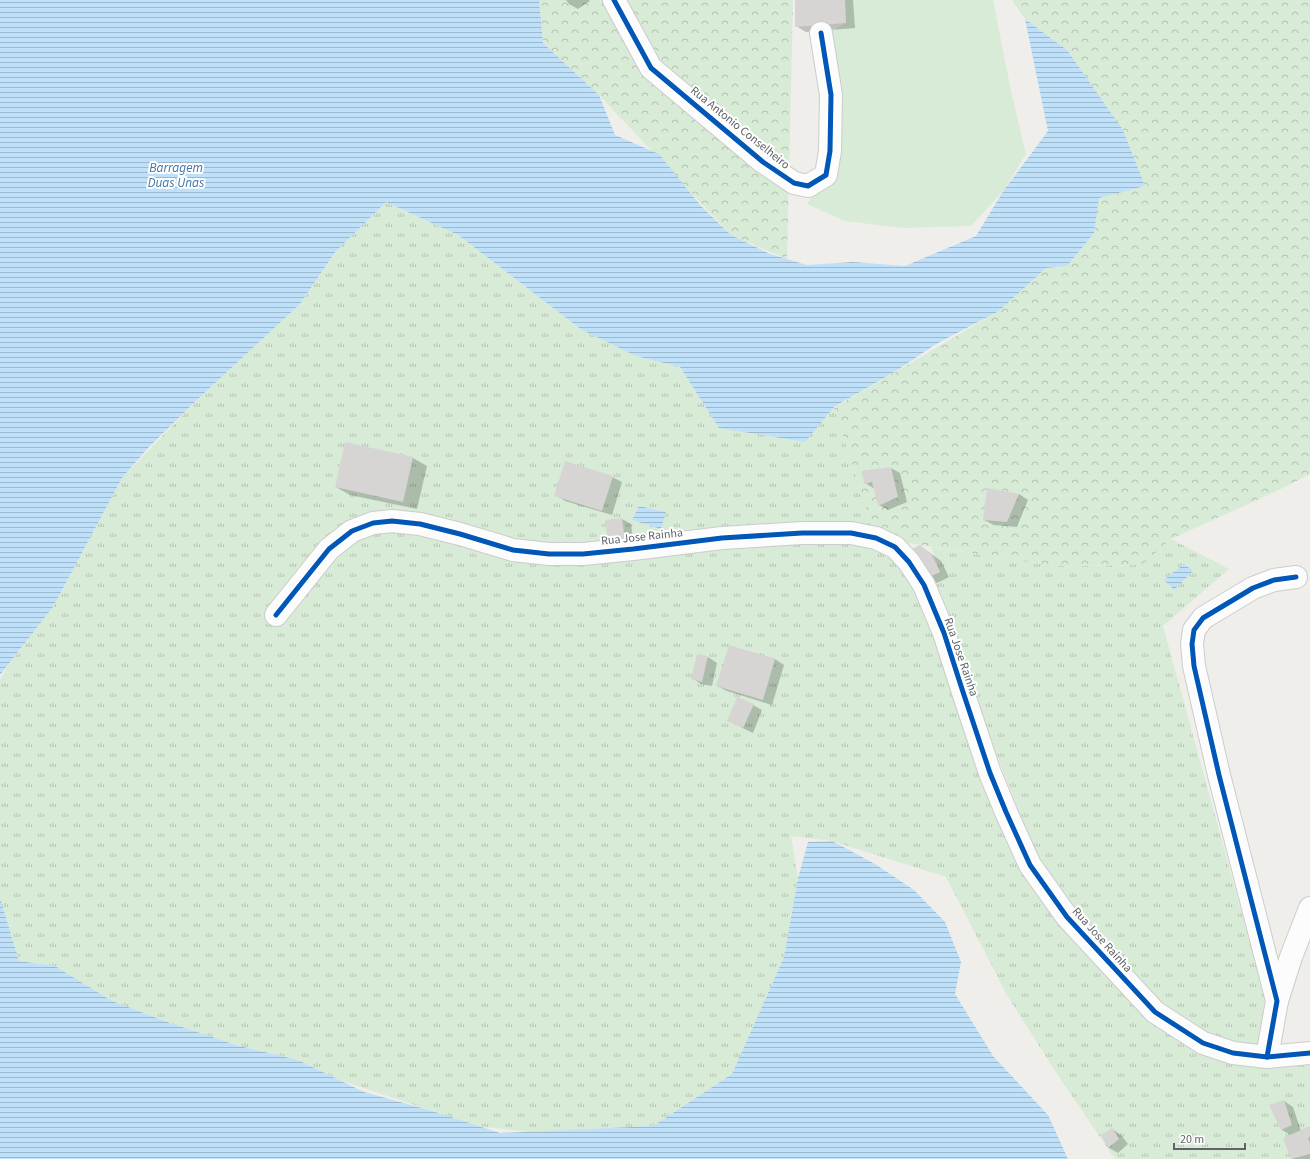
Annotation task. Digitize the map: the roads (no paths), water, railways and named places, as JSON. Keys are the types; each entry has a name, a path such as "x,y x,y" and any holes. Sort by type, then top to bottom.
{"street":[{"name":"Rua Antonio Conselheiro","path":"614,0 651,68 763,162 794,184 808,186 826,176 830,151 831,95 821,33"},
{"name":"Rua Jose Rainha","path":"276,616 329,549 352,531 373,523 392,521 420,524 513,550 549,554 583,554 722,538 802,533 851,534 876,538 895,547 909,562 924,585 944,633 988,766 1006,812 1030,865 1067,917 1154,1012 1203,1043 1232,1053 1267,1057 1310,1053"},
{"path":"1277,1001 1219,775 1194,666 1192,644 1194,630 1203,618 1253,588 1274,580 1296,576"},
{"path":"1267,1057 1277,1001 1291,957 1310,908"}],"water":[{"name":"Barragem Duas Unas","path":"0,0 539,0 543,43 599,95 615,135 659,154 701,206 731,235 770,254 807,265 853,262 905,266 976,236 1004,190 1048,131 1025,19 1067,50 1123,130 1145,186 1099,198 1094,233 1067,266 1046,268 999,311 936,344 896,371 834,407 805,442 719,428 680,367 636,356 582,330 458,235 386,202 336,251 300,304 201,396 148,448 122,478 53,607 0,675"},
{"path":"639,506 666,512 661,529 632,520"},
{"path":"1184,564 1193,571 1174,590 1164,580"},
{"path":"832,841 875,864 914,890 945,922 961,962 955,994 993,1056 1048,1115 1068,1159 0,1159 0,898 19,961 55,966 112,1001 170,1023 239,1046 298,1060 364,1092 429,1110 500,1133 653,1126 732,1074 784,957 798,878 808,842"}]}
